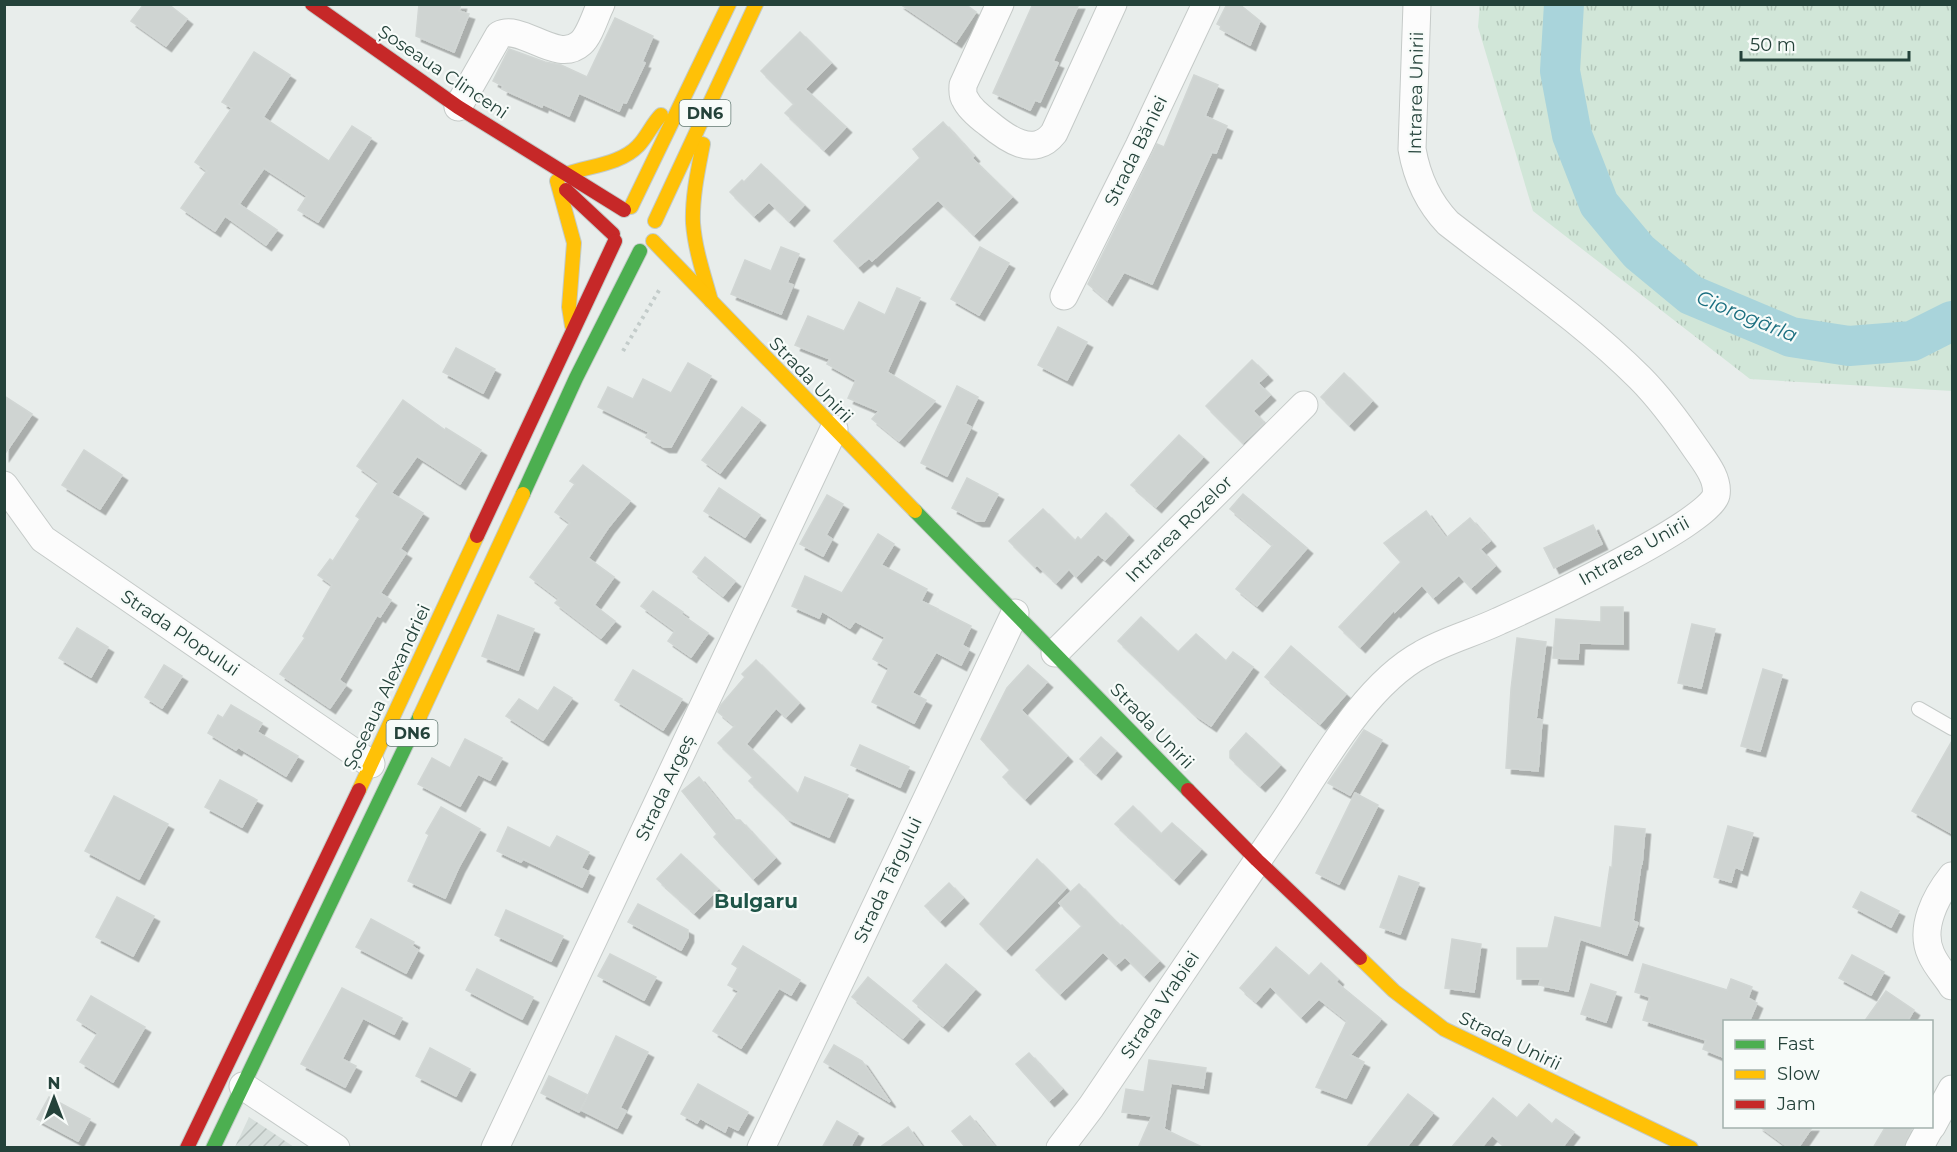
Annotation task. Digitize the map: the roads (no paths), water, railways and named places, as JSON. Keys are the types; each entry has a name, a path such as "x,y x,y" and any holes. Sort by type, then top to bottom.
{"main road":[{"name":"Șoseaua Clinceni","path":"312,4 458,107 524,149 562,178 614,237"},
{"name":"DN6","path":"614,237 614,221 628,208 729,4"},
{"name":"DN6","path":"213,1148 390,782 576,378 640,251 647,248 656,235 655,221 756,4"},
{"path":"711,301 698,252 693,215 700,155 716,91"},
{"path":"573,333 569,307 574,243 562,178 590,165 623,156 637,147 659,116 682,101"},
{"name":"Șoseaua Clinceni","path":"562,178 628,208"},
{"path":"628,208 637,207 648,212 655,221"},
{"path":"614,237 625,250 640,251"},
{"name":"Șoseaua Alexandriei","path":"187,1148 371,764 573,333 614,237"},
{"name":"Strada Unirii","path":"653,241 1257,860 1394,991 1444,1029 1472,1044 1691,1148"}],"street":[{"path":"458,107 499,35 508,32 559,49 568,49 583,41 601,4"},
{"path":"1000,4 963,85 963,97 982,118 1007,139 1014,143 1030,145 1045,142 1054,133 1113,4"},
{"name":"Strada Băniei","path":"1064,296 1139,146 1206,4"},
{"name":"Intrarea Unirii","path":"1257,860 1324,759 1365,704 1405,665 1436,647 1561,592 1670,534 1709,507 1715,498 1716,486 1707,465 1672,415 1641,379 1578,323 1448,223 1431,203 1415,168 1412,149 1417,4"},
{"name":"Intrarea Rozelor","path":"1055,653 1304,405"},
{"name":"Strada Argeș","path":"495,1148 834,429"},
{"name":"Strada Plopului","path":"6,493 43,539 371,764"},
{"name":"Strada Târgului","path":"761,1148 1015,613"},
{"name":"Strada Vrabiei","path":"1060,1148 1091,1107 1257,860"},
{"path":"1953,876 1942,889 1927,931 1927,941 1932,956 1953,986"},
{"path":"243,1086 336,1148"},
{"path":"1933,1123 1953,1089"},
{"path":"1919,1148 1930,1128"}],"lane":[{"path":"1919,709 1953,728"}],"waterway":[{"name":"Ciorogârla","path":"1564,4 1560,71 1572,135 1599,204 1639,252 1691,295 1791,337 1849,346 1912,341 1952,321"}],"district":[{"name":"Bulgaru","path":"756,901"}]}
